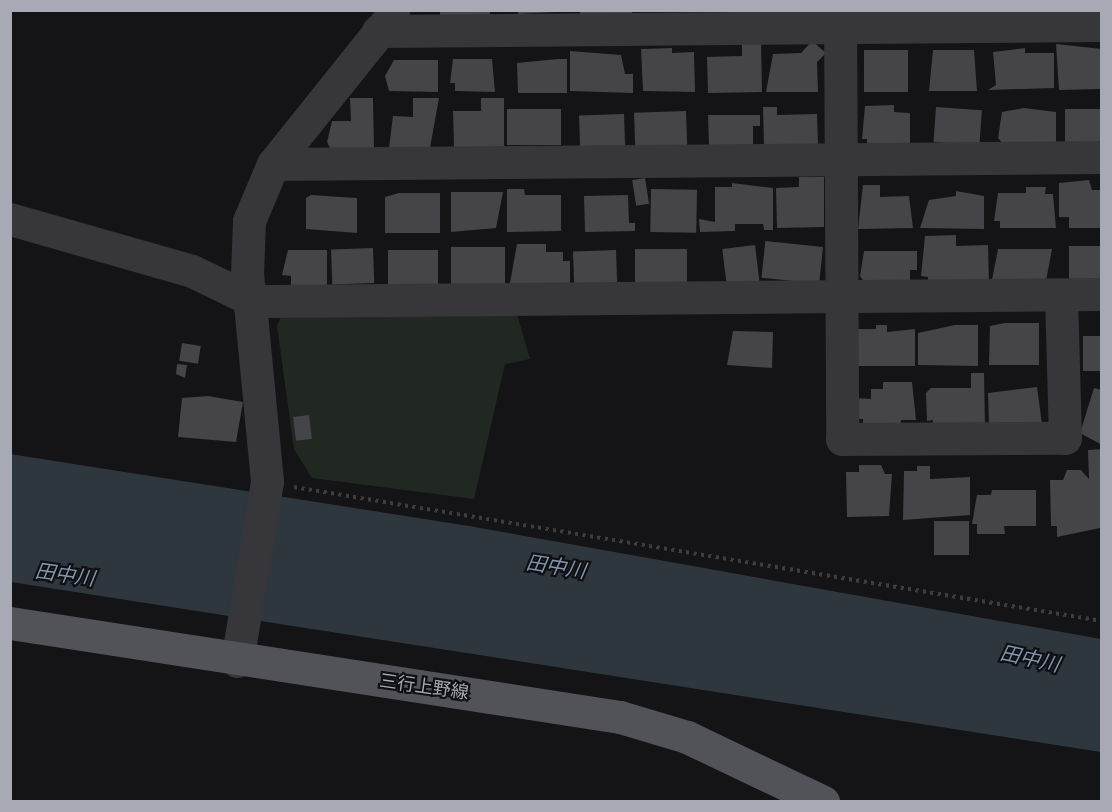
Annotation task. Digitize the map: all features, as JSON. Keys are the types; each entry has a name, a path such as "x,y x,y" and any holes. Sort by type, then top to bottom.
{"main road":[{"name":"三行上野線","path":"10,623 239,650 620,717 687,737 823,801"}],"street":[{"path":"841,19 842,439 1065,438 1061,295"},
{"path":"239,650 266,484 250,299 249,221 273,164 387,20 841,19 1101,25"},
{"path":"273,164 1101,157"},
{"path":"10,219 192,271 250,299 1101,294"}],"path":[{"path":"266,484 1101,621"}],"shaded area":[{"path":"516,311 530,359 505,364 474,499 312,478 294,449 277,326 281,317"}],"water":[{"name":"田中川","path":"10,454 469,526 1101,639 1101,752 11,582"}],"building":[{"path":"440,10 490,10 490,17 440,16"},
{"path":"518,10 556,10 556,12 518,14"},
{"path":"580,10 632,10 632,17 580,16"},
{"path":"761,39 762,92 708,93 707,57 742,56 742,40"},
{"path":"812,41 826,53 817,62 818,92 766,92 773,54 801,53"},
{"path":"1056,44 1102,49 1102,89 1059,90"},
{"path":"672,48 672,53 694,52 695,92 643,91 641,49"},
{"path":"1025,48 1025,53 1054,53 1054,88 988,90 996,85 993,52"},
{"path":"864,50 908,50 908,92 864,92"},
{"path":"933,50 974,50 977,91 929,91"},
{"path":"570,51 621,55 625,74 633,74 633,93 570,91"},
{"path":"453,59 492,59 495,92 455,91 455,83 450,83"},
{"path":"567,59 567,93 518,93 517,63"},
{"path":"394,60 438,60 438,92 389,91 385,76"},
{"path":"350,98 373,98 374,149 331,150 327,142 332,121 351,121"},
{"path":"413,98 439,98 430,148 389,148 393,116 413,117"},
{"path":"481,98 504,98 504,147 454,148 453,111 481,111"},
{"path":"894,105 894,112 910,113 910,144 867,146 867,139 862,139 865,106"},
{"path":"763,107 777,107 777,115 817,114 818,145 764,146"},
{"path":"936,107 982,110 979,145 934,142"},
{"path":"1024,108 1056,112 1056,144 1003,144 998,138 1002,112"},
{"path":"507,109 561,109 561,145 507,145"},
{"path":"1065,109 1102,109 1102,144 1065,144"},
{"path":"686,111 687,147 635,149 634,113"},
{"path":"624,114 625,147 580,149 579,116"},
{"path":"708,115 760,115 760,126 753,126 753,147 709,145"},
{"path":"799,177 824,177 824,227 777,228 776,188 799,187"},
{"path":"645,178 649,204 636,206 632,180"},
{"path":"1089,180 1092,190 1102,190 1102,228 1069,228 1069,217 1059,217 1059,183"},
{"path":"732,183 773,188 773,230 764,230 763,224 735,224 735,231 700,232 699,219 715,222 715,187 732,187"},
{"path":"863,185 880,185 880,197 909,196 913,228 858,229"},
{"path":"1026,187 1046,187 1045,194 1053,194 1056,228 1000,228 1000,221 994,221 998,193 1026,193"},
{"path":"507,189 524,189 525,195 561,195 561,231 507,232"},
{"path":"651,189 697,190 696,233 650,232"},
{"path":"956,191 984,196 984,229 920,228 929,200 956,196"},
{"path":"451,192 503,192 496,228 451,232"},
{"path":"399,193 440,193 440,233 385,233 385,197"},
{"path":"311,195 357,198 357,233 306,229 306,198"},
{"path":"628,195 629,223 635,223 635,231 585,232 584,196"},
{"path":"956,235 956,246 988,245 989,284 928,282 928,277 921,276 925,236"},
{"path":"765,241 823,247 819,284 761,278"},
{"path":"517,244 546,244 546,252 563,252 563,261 570,261 570,283 510,283"},
{"path":"755,245 760,284 727,288 722,249"},
{"path":"1069,246 1102,246 1102,282 1069,282"},
{"path":"451,247 505,247 505,286 451,286"},
{"path":"373,248 374,283 332,284 331,249"},
{"path":"635,249 687,249 687,283 635,283"},
{"path":"998,249 1052,249 1046,281 992,280"},
{"path":"288,250 327,250 327,286 291,286 291,276 282,275"},
{"path":"388,250 438,250 438,288 388,288"},
{"path":"616,250 617,286 574,287 573,252"},
{"path":"864,251 917,251 917,270 910,270 910,283 865,283 860,276"},
{"path":"1005,323 1039,323 1039,365 989,365 990,326"},
{"path":"876,325 887,325 887,332 915,329 915,366 851,366 851,343 858,343 858,329 876,329"},
{"path":"955,325 978,325 978,366 918,365 918,333"},
{"path":"733,331 773,332 772,368 727,365"},
{"path":"1083,336 1102,336 1102,371 1083,371"},
{"path":"182,343 201,346 198,364 179,361"},
{"path":"177,364 187,365 185,378 176,374"},
{"path":"971,373 984,373 985,427 933,427 933,420 927,421 926,393 931,388 971,388"},
{"path":"883,382 912,382 916,420 901,420 901,427 863,427 863,419 854,419 854,398 871,399 871,389 883,389"},
{"path":"1037,387 1042,424 989,425 988,393"},
{"path":"1094,388 1102,390 1102,445 1080,433"},
{"path":"208,396 243,402 236,442 178,437 182,398"},
{"path":"309,415 312,439 296,441 293,417"},
{"path":"1102,449 1100,528 1057,537 1057,526 1051,526 1050,480 1063,480 1067,470 1081,470 1089,479 1088,450"},
{"path":"859,465 881,465 885,474 892,474 889,516 847,517 846,472 859,472"},
{"path":"917,466 930,466 930,479 970,477 970,515 903,520 904,471 917,471"},
{"path":"992,490 1036,490 1036,526 1004,526 1005,534 977,534 977,524 972,524 977,495 991,495"},
{"path":"934,521 969,521 969,555 934,555"}]}
